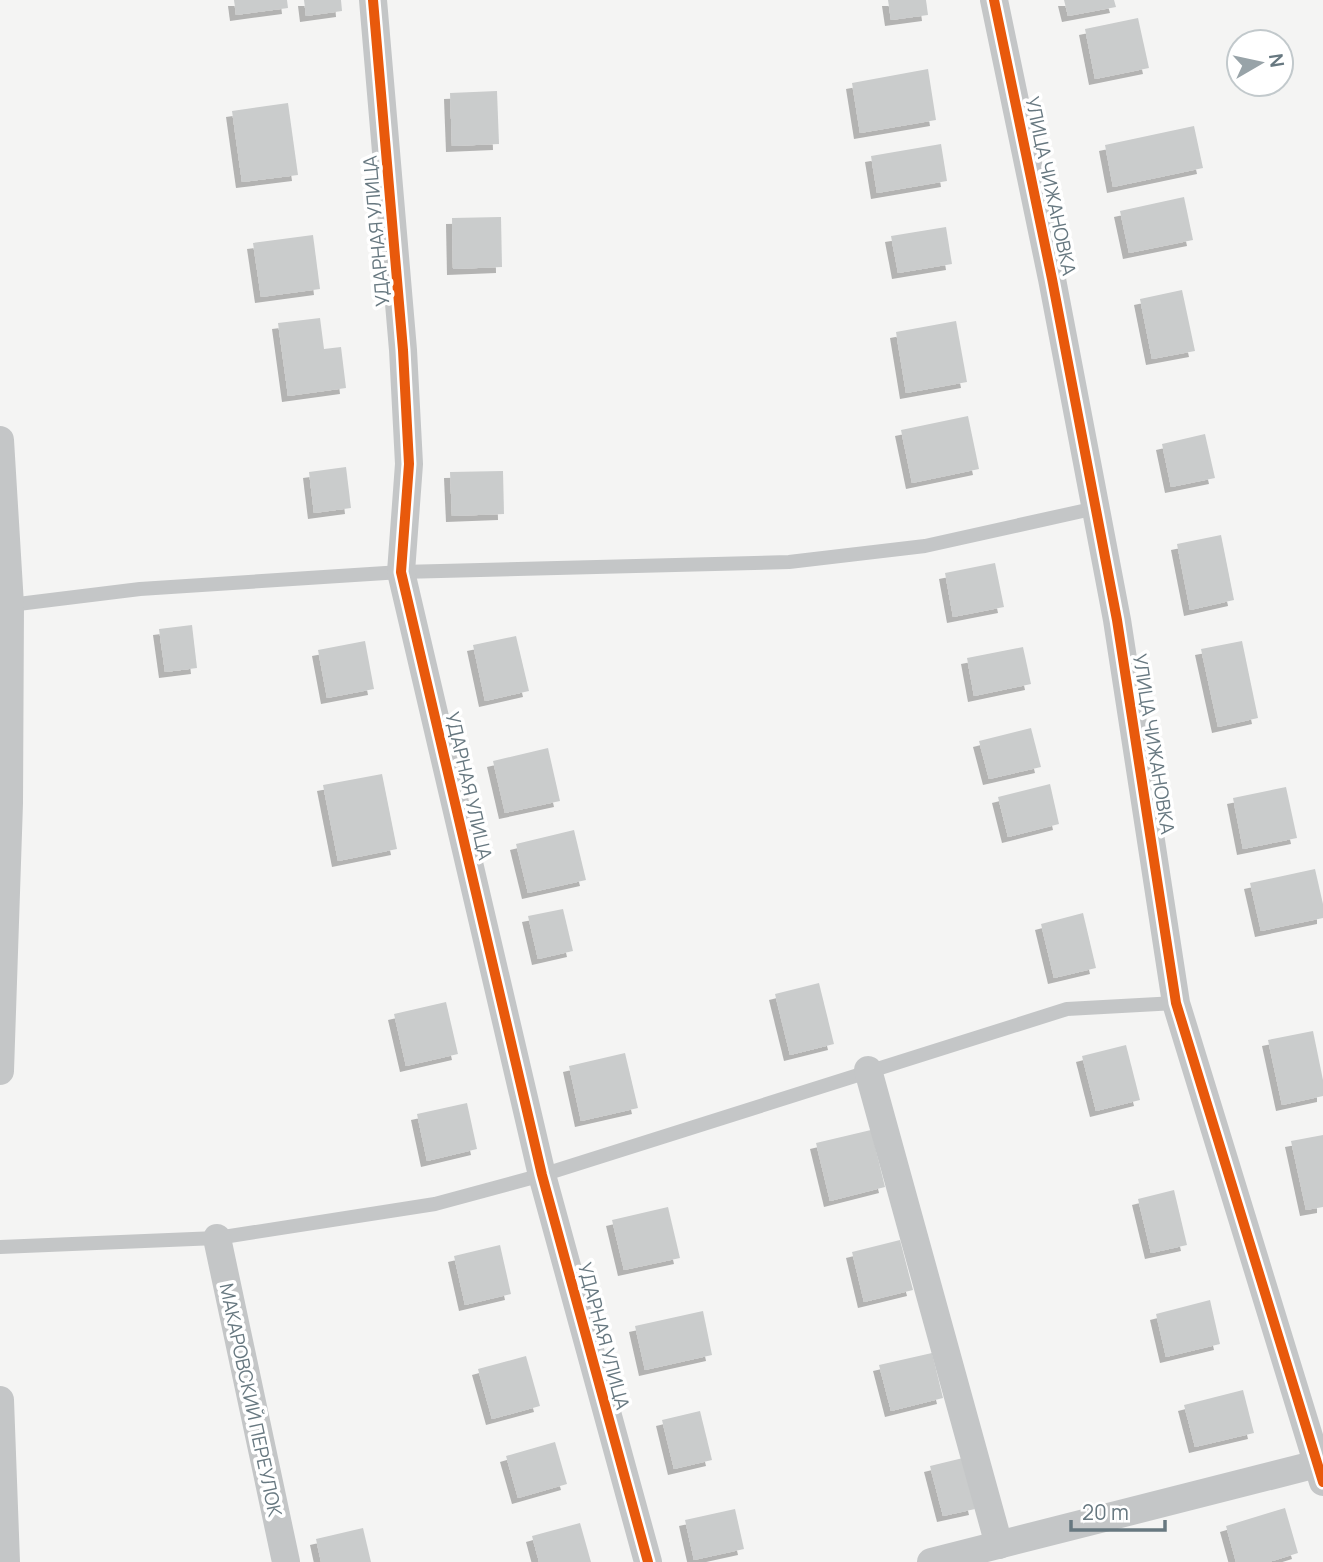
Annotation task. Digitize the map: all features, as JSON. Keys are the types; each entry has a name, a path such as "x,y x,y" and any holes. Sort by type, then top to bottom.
{"street":[{"name":"УДАРНАЯ УЛИЦА","path":"373,0 408,439 409,464 401,572 542,1175 648,1562"},
{"name":"УЛИЦА ЧИЖАНОВКА","path":"994,0 1052,279 1117,621 1176,1003 1321,1470"},
{"path":"0,440 4,559 10,605 9,803 0,1071"},
{"path":"868,1070 999,1545"},
{"name":"МАКАРОВСКИЙ ПЕРЕУЛОК","path":"217,1238 286,1562"},
{"path":"0,1400 6,1562"},
{"path":"931,1562 1321,1470"}],"lane":[{"path":"10,605 140,589 401,572 789,562 925,546 1096,508"},
{"path":"0,1247 217,1238 435,1203 542,1175 1067,1009 1176,1003"}],"building":[{"path":"234,0 287,0 288,8 236,15"},
{"path":"304,0 341,0 342,11 306,16"},
{"path":"888,0 926,0 928,15 891,20"},
{"path":"1064,0 1114,0 1116,7 1068,16"},
{"path":"1138,18 1149,68 1095,79 1085,29"},
{"path":"928,69 936,120 860,133 852,83"},
{"path":"497,91 499,144 452,146 450,93"},
{"path":"288,103 298,175 242,182 232,111"},
{"path":"1194,126 1203,168 1113,187 1105,145"},
{"path":"941,144 947,181 877,193 871,156"},
{"path":"1184,197 1193,240 1129,253 1120,211"},
{"path":"501,217 502,267 453,269 452,218"},
{"path":"946,227 952,264 898,273 891,236"},
{"path":"313,235 320,289 261,297 253,243"},
{"path":"1182,290 1195,351 1152,359 1140,299"},
{"path":"320,318 324,349 341,347 346,388 288,396 278,323"},
{"path":"956,321 967,382 906,393 896,332"},
{"path":"968,416 979,469 912,483 901,430"},
{"path":"1205,434 1215,478 1171,487 1162,444"},
{"path":"346,467 351,508 314,513 309,472"},
{"path":"503,471 504,514 452,516 450,472"},
{"path":"1221,535 1234,600 1190,610 1177,544"},
{"path":"995,563 1004,607 953,617 945,573"},
{"path":"192,625 197,668 165,672 159,629"},
{"path":"516,636 529,691 485,701 473,645"},
{"path":"365,641 374,689 327,698 318,650"},
{"path":"1242,641 1258,718 1218,727 1201,649"},
{"path":"1023,647 1031,684 974,696 967,658"},
{"path":"1031,728 1041,767 989,779 979,741"},
{"path":"548,748 560,801 505,813 493,761"},
{"path":"382,774 397,849 338,861 323,785"},
{"path":"1050,784 1059,824 1008,837 998,797"},
{"path":"1286,787 1297,838 1243,849 1233,798"},
{"path":"574,830 586,880 528,893 516,844"},
{"path":"1315,869 1323,904 1323,918 1261,931 1250,883"},
{"path":"563,909 573,951 538,959 528,916"},
{"path":"1083,913 1096,968 1054,978 1041,924"},
{"path":"819,983 834,1044 790,1055 775,994"},
{"path":"446,1002 458,1054 406,1066 394,1014"},
{"path":"1313,1031 1323,1080 1323,1096 1282,1105 1268,1040"},
{"path":"1126,1045 1140,1100 1096,1111 1082,1056"},
{"path":"625,1053 638,1108 581,1121 569,1066"},
{"path":"467,1103 477,1149 427,1161 417,1114"},
{"path":"871,1130 885,1187 830,1201 816,1143"},
{"path":"1323,1135 1323,1207 1306,1210 1291,1141"},
{"path":"1174,1190 1187,1245 1151,1253 1138,1199"},
{"path":"668,1207 680,1258 624,1270 612,1220"},
{"path":"900,1240 913,1290 864,1302 852,1252"},
{"path":"500,1245 511,1294 465,1305 454,1256"},
{"path":"1210,1300 1220,1344 1166,1357 1156,1314"},
{"path":"703,1311 712,1355 645,1370 635,1326"},
{"path":"932,1353 943,1398 891,1411 879,1365"},
{"path":"526,1356 540,1406 492,1419 478,1369"},
{"path":"1243,1390 1254,1433 1195,1447 1184,1405"},
{"path":"700,1411 712,1460 674,1469 662,1420"},
{"path":"555,1442 567,1484 518,1498 506,1456"},
{"path":"963,1458 975,1509 943,1516 930,1466"},
{"path":"1285,1508 1298,1553 1269,1562 1236,1562 1226,1526"},
{"path":"735,1509 744,1549 694,1560 685,1520"},
{"path":"580,1523 591,1562 539,1562 532,1536"},
{"path":"363,1528 371,1562 321,1562 316,1539"}],"cycle path":[{"path":"373,0 403,350 409,464 401,572 542,1175 648,1562"},
{"path":"994,0 1052,279 1117,620 1176,1003 1323,1482"}]}
